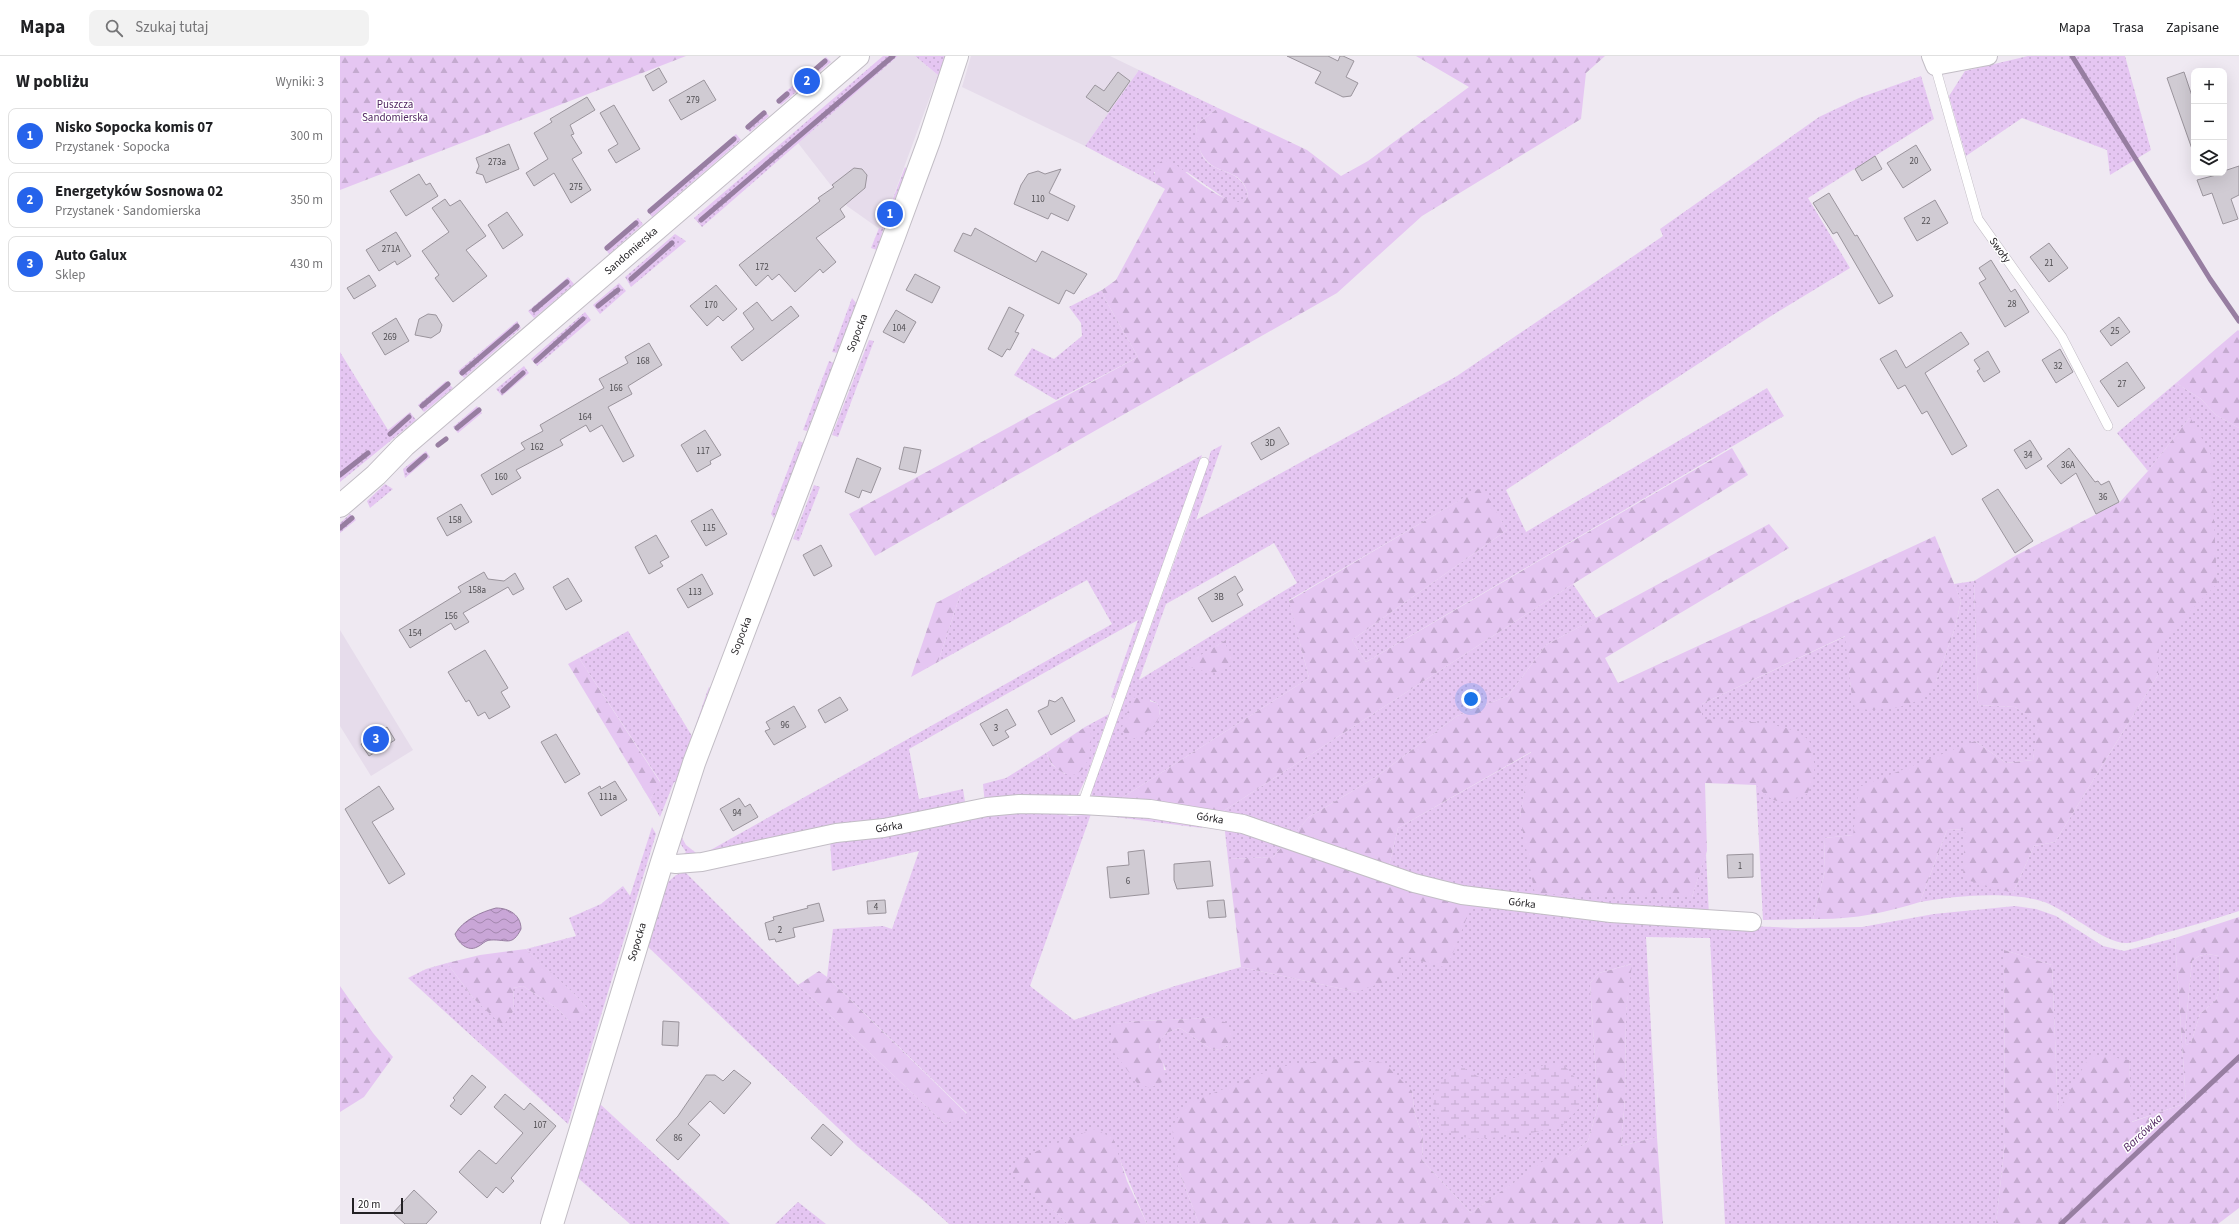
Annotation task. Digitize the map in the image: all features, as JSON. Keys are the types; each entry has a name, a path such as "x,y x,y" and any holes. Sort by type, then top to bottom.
{"street":[{"name":"Sandomierska","path":"340,506 376,475 404,446 858,56"},
{"name":"Sopocka","path":"552,1224 662,862 694,763 924,155 957,56"},
{"path":"1933,61 1988,56"},
{"name":"Sandomierska","path":"340,490 404,446"},
{"name":"Górka","path":"662,862 676,864 702,862 836,833 892,827 987,807 1018,804 1082,805 1150,809 1243,824 1414,883 1462,895 1611,913 1752,922"}],"lane":[{"name":"Swoły","path":"1933,61 1978,219 2062,337 2108,426"},
{"path":"1082,805 1204,462"}],"shaded area":[{"path":"898,56 915,56 938,75 881,230 847,206 798,143"},
{"path":"971,56 1110,56 1139,70 1085,146 962,87"},
{"path":"340,630 413,750 371,776 340,726"}],"green space":[{"name":"Puszcza Sandomierska","path":"340,56 686,56 340,190"},
{"path":"883,56 898,56 702,227 694,218"},
{"path":"915,56 948,56 938,83 935,83 938,75"},
{"path":"1416,56 1605,56 1586,73 1581,119 1422,216 1337,293 875,556 849,514 1138,357 1105,299 1102,290 1116,280 1165,189 1155,183 1155,166 1163,160 1173,163 1208,189 1228,200 1237,202 1245,201 1248,195 1245,186 1235,175 1208,163 1198,145 1196,125 1218,108 1307,150 1341,176 1368,161 1469,87"},
{"path":"2028,56 2125,56 2151,150 2110,175 2107,150 2022,118 1966,156 1949,96 1965,71"},
{"path":"826,57 831,62 781,105 776,100"},
{"path":"1139,70 1218,108 1196,125 1200,150 1206,160 1212,165 1239,179 1248,195 1245,201 1238,204 1227,200 1187,172 1154,172 1156,179 1155,183 1085,146"},
{"path":"1921,76 1934,119 1808,198 1850,268 1771,316 1506,490 1526,532 1767,388 1784,416 1366,662 1352,640 1507,530 1481,488 1289,600 1309,678 1117,801 1091,799 1092,789 1188,524 1211,451 1222,445 1196,520 1457,376 1663,236 1660,229 1819,117 1859,98","holes":["1274,543 1297,583 1139,680 1166,604","1226,640 1226,645 1185,665","1150,700 1157,703 1159,710 1158,719 1152,727"]},
{"path":"764,110 769,116 750,132 745,127"},
{"path":"736,134 741,140 652,217 647,210"},
{"path":"905,167 907,169 885,223 877,250 871,248 879,228 881,230"},
{"path":"638,218 643,224 609,254 604,247"},
{"path":"675,234 686,241 631,287 625,277"},
{"path":"568,277 574,284 534,318 528,311"},
{"path":"619,283 626,291 600,314 593,305"},
{"path":"1102,290 1105,299 1138,357 1056,400 1014,375 1032,348 1054,359 1082,336 1081,323 1069,307"},
{"path":"852,298 857,304 838,353 832,352"},
{"path":"585,312 591,320 537,366 531,359"},
{"path":"517,321 521,328 464,378 458,371"},
{"path":"2238,330 2239,428 2216,415 2201,399 2176,383"},
{"path":"869,340 874,341 838,437 832,435"},
{"path":"340,352 388,430 410,412 416,420 340,482"},
{"path":"829,361 834,363 807,431 803,430"},
{"path":"524,366 529,373 502,396 496,389"},
{"path":"446,381 453,388 424,412 418,405"},
{"path":"2176,383 2201,399 2216,415 2239,428 2239,911 2128,943 2119,942 2108,938 2051,905 2028,898 1997,895 1964,896 1920,902 1947,830 1965,829 2013,893 2034,846 2055,842 2158,675 2158,643 2176,625 2190,417 2148,471 2117,433"},
{"path":"477,406 482,413 458,433 453,427"},
{"path":"2190,417 2211,455 2217,584 2159,643 2158,675 2055,842 2034,846 2013,893 1963,879 1965,829 1947,830 1920,902 1867,915 1813,919 1825,871 1824,838 1853,835 1859,787 1975,741 2006,763 2033,760 2038,722 2015,707 1978,705 1974,581 2015,556 2120,502 2148,471"},
{"path":"799,441 804,443 774,518 771,514"},
{"path":"1732,448 1748,475 1573,584 1222,812 1117,801 1309,678 1289,601 1482,487 1507,530 1352,640 1366,662"},
{"path":"426,451 430,457 405,478 403,469"},
{"path":"1202,455 1114,699 1111,697 1138,620 909,749 919,799 963,789 966,808 836,828 701,859 689,858 684,854 686,852 680,843 681,836 686,845 700,856 1112,624 1087,580 938,662 962,589"},
{"path":"385,484 393,489 370,508 367,501"},
{"path":"814,485 820,487 799,541 793,539"},
{"path":"350,514 356,520 340,533 340,523"},
{"path":"1769,524 1789,548 1605,658 1618,683 1935,536 1961,601 1955,628 1936,681 1923,699 1896,708 1869,710 1855,708 1851,690 1845,636 1702,704 1702,719 1743,721 1775,725 1801,734 1809,741 1813,751 1814,775 1807,794 1785,802 1779,802 1768,797 1756,785 1705,783 1707,851 1692,897 1535,894 1520,817 1531,752 1398,828 1388,870 1473,902 1447,968 1400,955 1402,975 1357,992 1241,967 1228,859 1273,857 1309,817 1376,777 1457,716 1508,696 1546,645"},
{"path":"1974,581 1978,705 2015,707 2039,722 2033,760 2006,763 1975,741 1853,835 1824,838 1825,871 1813,919 1763,920 1756,785 1702,719 1702,704 1846,636 1851,690 1936,681 1955,628 1961,601 1954,584"},
{"path":"1573,584 1596,618 1546,645 1508,696 1457,716 1376,777 1309,817 1293,835 1222,812"},
{"path":"962,589 938,662 911,677 936,603"},
{"path":"628,631 692,736 709,687 710,688 677,783 674,782 660,817 650,800 660,781 579,658"},
{"path":"1226,640 1226,645 1233,662 1228,667 1217,672 1210,672 1184,665"},
{"path":"579,658 660,782 650,800 568,664"},
{"path":"1133,697 1157,703 1159,715 1154,726 1132,739 1121,730"},
{"path":"1109,714 1086,778 1077,797 985,805 983,784 1006,778 1046,753 1052,765 1065,774 1090,728 1085,727"},
{"path":"1085,727 1090,728 1091,748 1085,766 1073,775 1064,773 1053,765 1046,753"},
{"path":"1532,752 1520,817 1692,897 1706,853 1709,916 1489,894 1388,870 1398,828"},
{"path":"998,810 1054,810 1069,816 1083,815 1092,811 1203,819 1202,828 1091,814 1030,986 1074,1020 1175,986 1241,967 1357,992 1400,955 1473,902 1666,923 1797,928 1862,927 1934,914 2015,906 2036,909 2056,916 2103,946 2124,951 2175,938 2186,1103 2131,1122 2129,1060 2058,1112 2052,965 2004,950 2005,1143 1996,1224 1725,1224 1710,938 1646,937 1657,1137 1621,1146 1625,1099 1626,1011 1631,964 1599,973 1590,983 1598,1106 1588,1141 1567,1158 1553,1155 1471,1213 1422,1160 1423,1136 1415,1115 1412,1091 1178,1168 1199,1224 1147,1224 1120,1160 1009,1168 1068,1224 949,1224 925,1202 858,1147 645,944 667,883 676,875 685,872 798,985 945,1124 967,1113 827,977 833,929 883,926 892,929 919,851 832,871 830,840","holes":["1210,1017 1228,1045 1220,1050 1211,1049 1180,1028 1166,1033 1159,1043 1161,1058 1166,1070 1127,1069 1112,1048 1111,1044 1116,1024 1139,1021"]},
{"path":"1224,823 1287,841 1273,857 1228,859"},
{"path":"652,827 656,834 568,1124 408,978 426,969 447,963 474,999 503,1025 514,1010 513,988 523,986 558,1009 568,1020 587,1008 573,992 526,949 576,936 569,918 601,904 623,886 630,896"},
{"path":"2239,917 2239,1208 2218,1224 1996,1224 2005,1143 2004,950 2052,965 2058,1111 2091,1054 2129,1060 2132,1122 2186,1103 2175,938","holes":["2208,954 2219,956 2220,987 2216,1000 2200,1014 2191,1043 2186,1045 2185,1032 2192,961 2199,956"]},
{"path":"526,949 573,992 587,1008 575,1024 568,1020 558,1009 523,986 513,988 514,1010 503,1026 474,999 447,963 480,955"},
{"path":"2208,954 2219,956 2220,987 2216,1000 2200,1014 2191,1043 2186,1045 2185,1032 2192,961 2199,956"},
{"path":"1632,964 1626,1011 1625,1099 1621,1146 1657,1137 1663,1224 1199,1224 1178,1168 1172,1127 1186,1104 1279,1067 1333,1059 1384,1063 1412,1091 1415,1115 1423,1136 1422,1160 1471,1213 1553,1154 1568,1157 1588,1141 1598,1106 1590,983 1599,973"},
{"path":"819,971 827,977 967,1114 945,1124 798,985"},
{"path":"340,986 373,1033 393,1057 364,1097 340,1112"},
{"path":"1210,1017 1227,1023 1233,1036 1228,1045 1220,1050 1211,1049 1180,1028 1166,1033 1159,1044 1164,1067 1162,1082 1150,1088 1137,1083 1112,1050 1110,1039 1115,1024 1139,1021"},
{"path":"1459,1064 1483,1079 1516,1078 1544,1065 1564,1065 1578,1081 1580,1107 1562,1126 1518,1136 1471,1139 1440,1130 1433,1102 1435,1090 1450,1071"},
{"path":"600,1104 730,1224 630,1224 577,1177"},
{"path":"1094,1129 1113,1138 1127,1181 1147,1224 1068,1224 1009,1169 1037,1151"},
{"path":"798,1202 826,1224 775,1224"}],"water":[{"path":"496,908 505,909 517,916 521,929 515,938 509,941 489,940 474,948 464,946 458,941 455,934 458,929 479,914"}],"building":[{"path":"1287,56 1328,56 1338,61 1340,56 1343,56 1354,61 1346,77 1358,83 1351,96 1343,97 1315,83 1321,72"},
{"path":"659,68 667,82 653,91 645,76"},
{"path":"1118,72 1130,81 1108,112 1086,97 1095,85 1104,91"},
{"path":"2184,72 2191,93 2191,146 2167,78"},
{"path":"704,80 716,100 681,120 669,100"},
{"path":"587,97 595,110 570,125 574,134 571,135 582,153 572,159 591,190 571,203 554,173 534,186 526,173 548,159 534,133 552,122 550,119"},
{"path":"614,105 640,149 616,163 608,150 618,144 600,113"},
{"path":"509,144 519,169 486,183 483,175 476,173 479,166 476,158"},
{"path":"1916,145 1931,170 1903,188 1887,163"},
{"path":"1875,156 1882,169 1862,181 1855,169"},
{"path":"2239,166 2239,195 2231,199 2238,219 2223,224 2212,193 2203,196 2197,180 2212,176 2227,176 2227,170"},
{"path":"854,168 862,169 867,175 865,188 840,209 845,217 816,238 836,262 823,273 820,269 795,292 779,274 772,280 768,275 756,286 739,265 820,201 818,198 834,187 832,185"},
{"path":"1061,169 1049,193 1075,206 1068,221 1051,213 1048,219 1014,204 1021,185 1028,174 1038,171 1045,174"},
{"path":"419,174 426,185 430,183 438,196 406,216 390,191"},
{"path":"1829,193 1855,236 1857,235 1893,296 1879,304 1837,232 1833,234 1813,203"},
{"path":"445,199 450,206 460,200 486,236 466,250 487,276 453,302 435,278 439,275 422,251 449,232 432,208"},
{"path":"1935,200 1948,223 1917,241 1904,218"},
{"path":"507,212 523,235 503,249 488,225"},
{"path":"975,228 1036,262 1042,251 1087,274 1074,294 1066,290 1059,304 954,251 963,233 971,236"},
{"path":"396,232 411,256 397,265 395,261 379,271 366,250"},
{"path":"2049,243 2068,268 2049,282 2030,257"},
{"path":"1991,260 2011,292 2015,289 2029,312 2005,327 1979,283 1986,279 1979,268"},
{"path":"915,274 940,287 932,303 906,290"},
{"path":"369,275 376,286 354,299 347,288"},
{"path":"716,285 737,309 723,321 718,316 707,326 690,306"},
{"path":"757,302 772,321 791,306 799,316 742,361 731,347 754,329 743,313"},
{"path":"1009,307 1024,315 1015,332 1019,333 1010,350 1007,349 1002,357 988,349"},
{"path":"896,310 916,322 904,343 883,332"},
{"path":"428,314 436,315 442,325 440,332 431,338 415,335 419,319"},
{"path":"2119,317 2130,332 2111,346 2100,331"},
{"path":"396,318 409,341 385,355 372,333"},
{"path":"1961,332 1969,344 1925,373 1967,446 1952,455 1927,411 1922,414 1905,385 1898,389 1880,359 1896,350 1906,368"},
{"path":"649,343 662,365 628,386 632,394 608,407 634,456 623,462 602,425 590,432 586,425 560,440 563,445 516,470 521,478 492,495 481,475 525,449 521,443 543,431 540,425 604,388 599,379 628,363 625,357"},
{"path":"2060,349 2073,372 2056,383 2042,360"},
{"path":"1988,351 2000,372 1984,382 1977,371 1980,369 1974,360"},
{"path":"2127,362 2145,388 2118,407 2100,381"},
{"path":"1279,427 1289,444 1261,460 1251,443"},
{"path":"705,430 721,455 710,461 711,464 697,472 681,445"},
{"path":"2030,440 2042,459 2026,469 2014,450"},
{"path":"904,447 921,450 916,473 899,469"},
{"path":"2069,448 2095,482 2098,481 2101,485 2109,481 2119,502 2096,514 2076,473 2061,484 2047,466"},
{"path":"857,458 881,468 871,493 862,490 859,498 845,492"},
{"path":"1998,489 2033,541 2015,553 1982,499"},
{"path":"461,504 472,522 447,536 437,518"},
{"path":"712,509 727,534 706,546 691,521"},
{"path":"656,535 669,557 660,562 663,566 649,574 635,547"},
{"path":"821,545 832,566 814,576 803,555"},
{"path":"484,572 488,579 504,581 515,573 524,589 513,595 508,587 463,613 469,622 455,630 451,623 410,648 399,630 461,592 458,587"},
{"path":"702,574 713,594 688,608 677,589"},
{"path":"1235,576 1243,590 1237,594 1243,605 1212,622 1198,598"},
{"path":"568,578 582,601 566,610 553,587"},
{"path":"485,650 508,688 501,692 510,707 489,719 485,712 478,716 469,700 466,702 448,672"},
{"path":"840,697 848,710 825,723 818,710"},
{"path":"1062,697 1075,721 1051,735 1038,711 1048,706 1049,700 1055,702"},
{"path":"794,706 806,727 774,745 765,731 770,729 766,722"},
{"path":"1007,709 1016,725 1005,731 1009,737 993,746 980,724"},
{"path":"387,727 395,740 369,756 361,744"},
{"path":"556,734 580,774 565,783 541,742"},
{"path":"615,781 627,800 601,816 588,793 600,786 601,789"},
{"path":"379,786 394,809 372,822 405,874 389,884 345,809"},
{"path":"739,798 745,807 750,804 758,817 733,831 720,809"},
{"path":"1144,850 1149,894 1110,898 1107,867 1129,865 1128,852"},
{"path":"1753,854 1753,877 1728,878 1727,855"},
{"path":"1210,861 1213,886 1177,889 1174,880 1174,864"},
{"path":"885,900 886,913 868,914 867,901"},
{"path":"1224,900 1226,917 1209,918 1207,901"},
{"path":"819,903 824,921 793,928 795,937 776,942 775,939 769,940 765,923 774,920 773,917 808,908 807,906"},
{"path":"663,1021 679,1022 678,1046 662,1045"},
{"path":"734,1070 751,1083 724,1114 710,1101 688,1124 700,1135 678,1160 656,1140 678,1116 706,1075 715,1075 723,1081"},
{"path":"472,1075 486,1087 461,1115 450,1106 455,1100 453,1098"},
{"path":"505,1094 524,1110 530,1103 556,1126 511,1178 514,1181 503,1193 496,1187 487,1198 459,1172 479,1150 496,1164 523,1133 494,1107"},
{"path":"823,1124 843,1142 831,1156 811,1138"},
{"path":"414,1190 437,1212 426,1224 405,1224 393,1213"}],"waterway":[{"path":"701,220 893,56"},
{"path":"2072,56 2210,279 2239,321"},
{"path":"801,82 825,61"},
{"path":"779,101 787,94"},
{"path":"748,127 764,113"},
{"path":"650,211 734,139"},
{"path":"607,248 636,223"},
{"path":"631,279 672,243"},
{"path":"534,310 567,282"},
{"path":"598,306 618,290"},
{"path":"536,361 583,319"},
{"path":"462,373 517,326"},
{"path":"503,391 523,373"},
{"path":"422,406 448,384"},
{"path":"457,428 479,410"},
{"path":"390,434 409,417"},
{"path":"438,445 446,439"},
{"path":"340,475 368,453"},
{"path":"409,470 425,456"},
{"path":"340,528 352,518"},
{"name":"Barcówka","path":"2061,1224 2239,1057"}],"place":[{"name":"Energetyków Sosnowa 02","path":"807,81"},
{"name":"Nisko Sopocka komis 07","path":"890,214"},
{"name":"Auto Galux","path":"376,739"}]}
